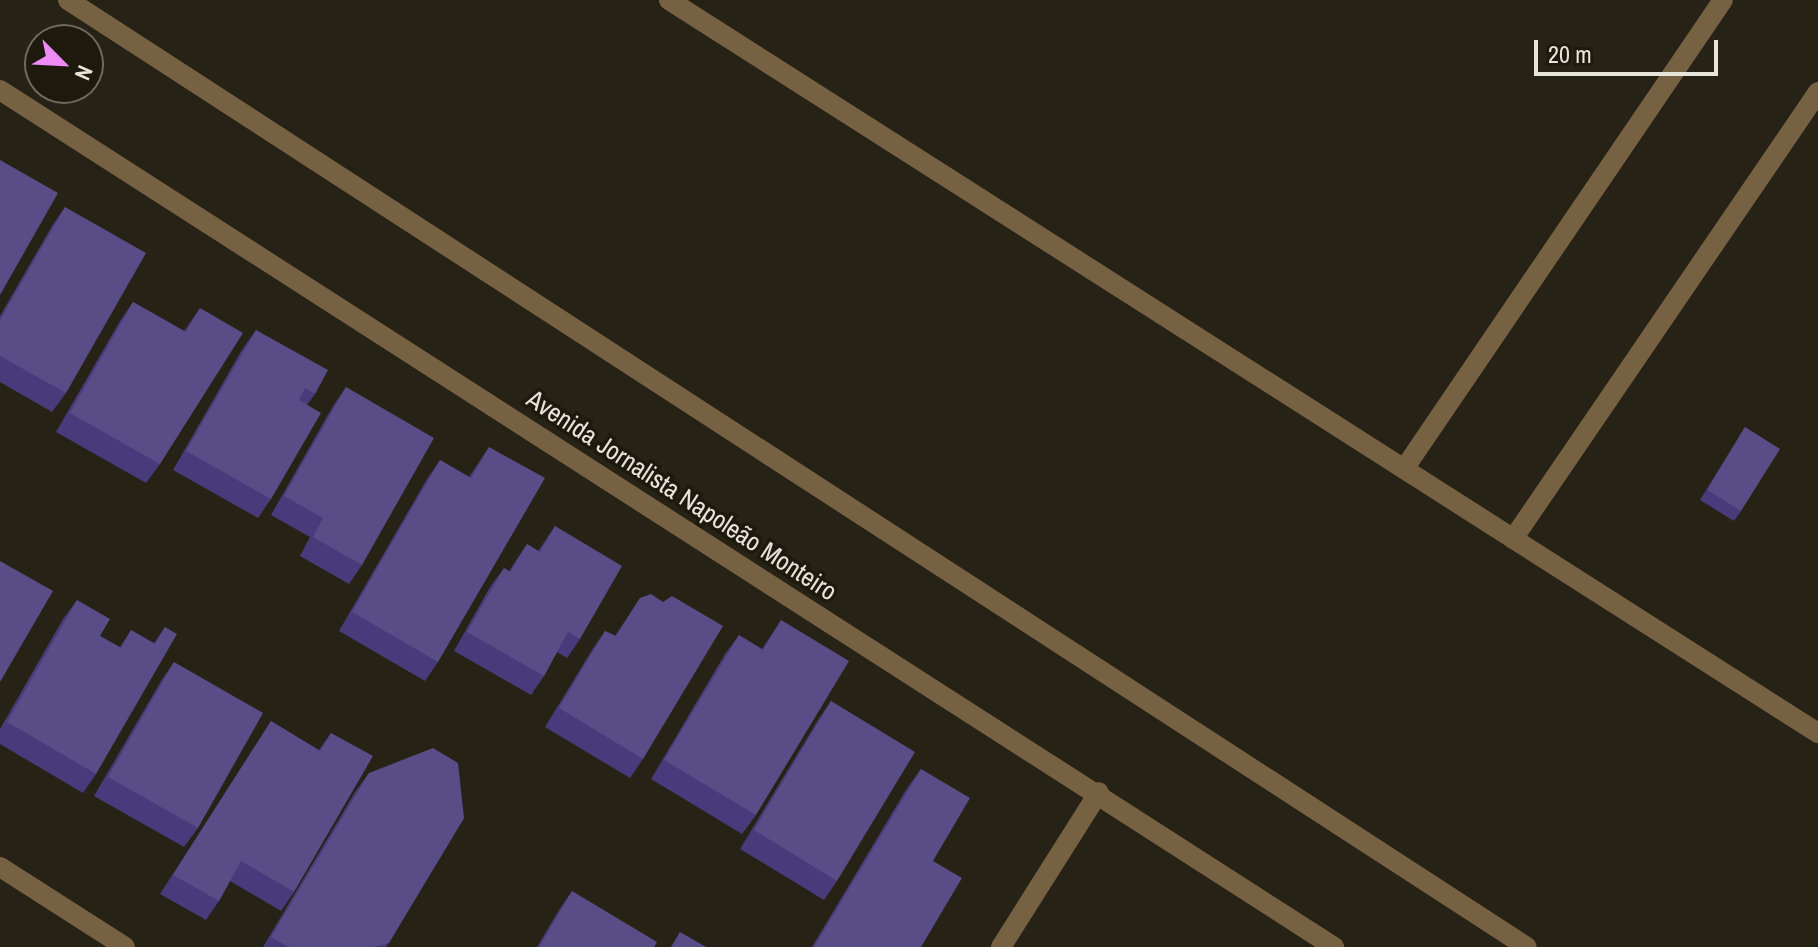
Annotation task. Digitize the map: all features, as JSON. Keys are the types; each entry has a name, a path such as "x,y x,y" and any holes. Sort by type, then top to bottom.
{"street":[{"path":"68,0 1527,947"},
{"path":"669,0 1818,733"},
{"path":"1404,469 1723,0"},
{"name":"Avenida Jornalista Napoleão Monteiro","path":"0,90 1099,792 1334,947"},
{"path":"1513,539 1818,92"},
{"path":"1001,947 1099,792"},
{"path":"0,867 125,947"}],"building":[{"path":"0,160 58,193 0,295"},
{"path":"65,207 146,253 66,393 0,356 0,320"},
{"path":"133,302 186,332 200,308 243,333 160,464 70,413"},
{"path":"256,330 328,370 315,394 305,388 299,400 321,413 271,499 186,451"},
{"path":"346,387 434,438 362,565 313,537 323,518 284,496"},
{"path":"1745,427 1780,449 1741,511 1707,490"},
{"path":"489,447 545,478 438,662 352,612 440,460 471,478"},
{"path":"555,526 622,566 580,639 568,632 544,676 467,632 504,568 510,572 527,544 540,552"},
{"path":"0,561 53,591 0,682"},
{"path":"651,594 663,602 672,596 723,626 643,759 559,708 605,631 616,636 640,598"},
{"path":"77,600 110,619 100,636 121,648 131,630 155,644 165,627 177,634 96,774 7,722"},
{"path":"781,620 849,661 756,815 664,760 739,635 763,650"},
{"path":"174,662 263,713 198,828 108,777"},
{"path":"831,701 915,752 837,881 754,830"},
{"path":"271,721 320,751 331,733 373,756 294,892 241,861 219,901 173,875"},
{"path":"433,748 458,763 464,818 389,943 373,947 289,947 271,937 369,773"},
{"path":"921,769 970,798 933,861 962,878 921,947 814,947"},
{"path":"572,891 657,942 654,947 539,947"},
{"path":"680,932 706,947 671,947"}]}
